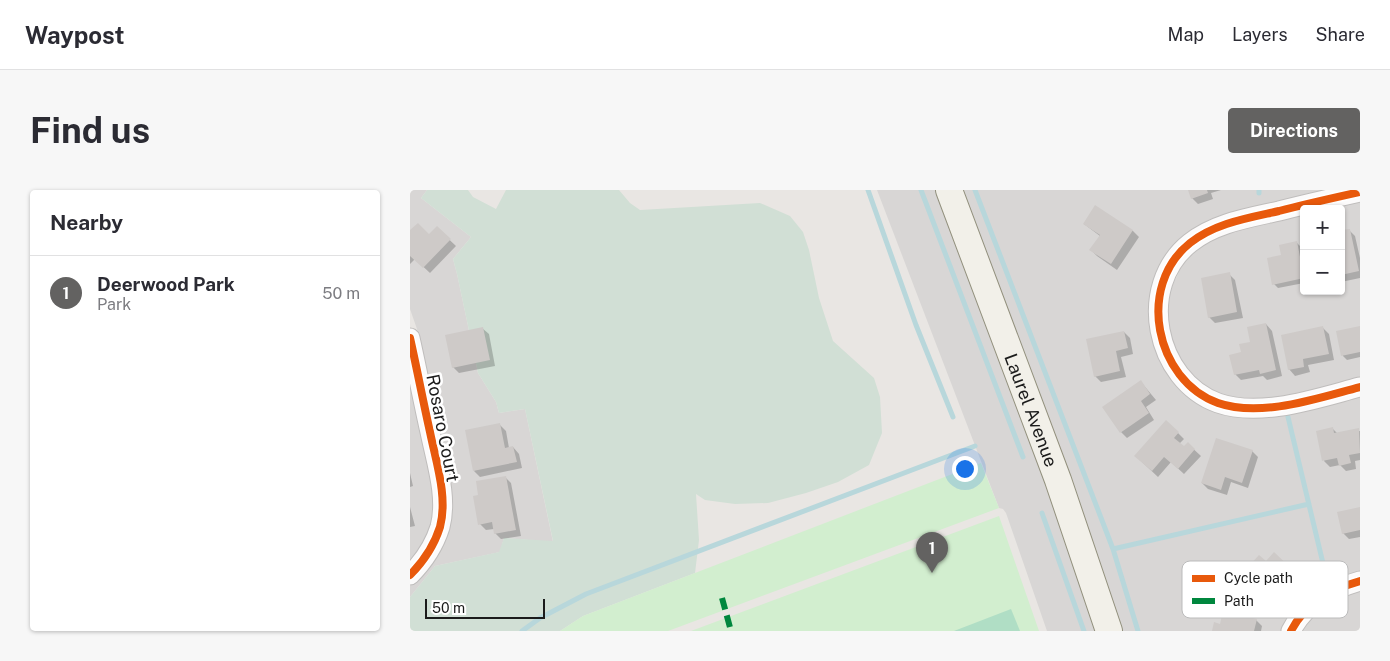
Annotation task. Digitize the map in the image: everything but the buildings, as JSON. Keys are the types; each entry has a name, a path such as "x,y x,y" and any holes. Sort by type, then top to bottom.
{"main road":[{"name":"Laurel Avenue","path":"949,190 1056,475 1109,631"}],"street":[{"path":"1360,192 1228,223 1208,232 1189,243 1176,258 1161,289 1158,307 1162,341 1175,369 1194,388 1218,403 1240,407 1263,408 1287,405 1360,388"},
{"name":"Rosaro Court","path":"410,338 436,462 442,507 440,526 434,545 423,562 410,575"},
{"path":"1291,631 1300,618"}],"shaded area":[{"path":"410,190 427,190 421,198 471,237 453,259 478,373 496,402 499,413 525,409 553,542 504,538 500,552 435,566 410,597 410,586 429,568 440,551 448,527 444,460 417,329 410,309"},
{"path":"427,190 468,190 473,197 496,209 506,190 619,190 630,203 640,210 760,203 790,216 803,232 809,250 819,298 833,341 874,378 880,397 882,433 869,465 838,482 768,503 735,504 705,500 696,494 699,540 695,573 583,616 560,631 410,631 410,597 435,566 499,552 504,538 553,541 525,409 499,413 496,402 478,373 453,259 471,237 421,198"},
{"path":"877,190 940,190 1100,631 1047,631 1006,513 1003,509 999,508"},
{"path":"957,190 1327,190 1225,214 1204,223 1170,252 1161,361 1182,391 1197,402 1288,414 1360,397 1360,571 1348,574 1348,561 1182,561 1182,618 1289,618 1282,631 1118,631"},
{"path":"1360,201 1360,378 1285,396 1263,399 1240,398 1221,394 1204,386 1181,363 1170,339 1167,308 1169,292 1183,264 1195,251 1211,240 1231,232 1300,215 1300,295 1345,295 1344,205"},
{"path":"410,378 428,463 434,506 432,523 426,541 410,562"},
{"path":"1360,591 1360,631 1301,631 1310,618 1348,618 1348,594"}],"green space":[{"path":"981,463 999,508 668,631 560,631 583,616"},
{"path":"999,516 1039,631 691,631"},
{"path":"1011,609 1020,631 954,631"}],"waterway":[{"path":"868,190 916,325 953,417"},
{"path":"921,190 1023,457"},
{"path":"975,190 1113,549 1138,631"},
{"path":"1288,417 1322,561"},
{"path":"522,631 540,618 586,594 975,446"},
{"path":"1113,549 1309,504"},
{"path":"1042,513 1084,631"}],"marked path":[{"path":"722,598 731,631"}],"cycle path":[{"path":"1360,192 1244,219 1221,226 1200,236 1190,243 1173,261 1163,283 1159,306 1160,330 1167,354 1179,374 1196,391 1218,403 1252,408 1289,405 1360,387"},
{"path":"410,338 438,467 443,504 440,527 435,541 424,559 410,575"},
{"path":"1348,585 1360,581"},
{"path":"1291,631 1299,618"}],"place":[{"name":"Deerwood Park","path":"932,573"}]}
